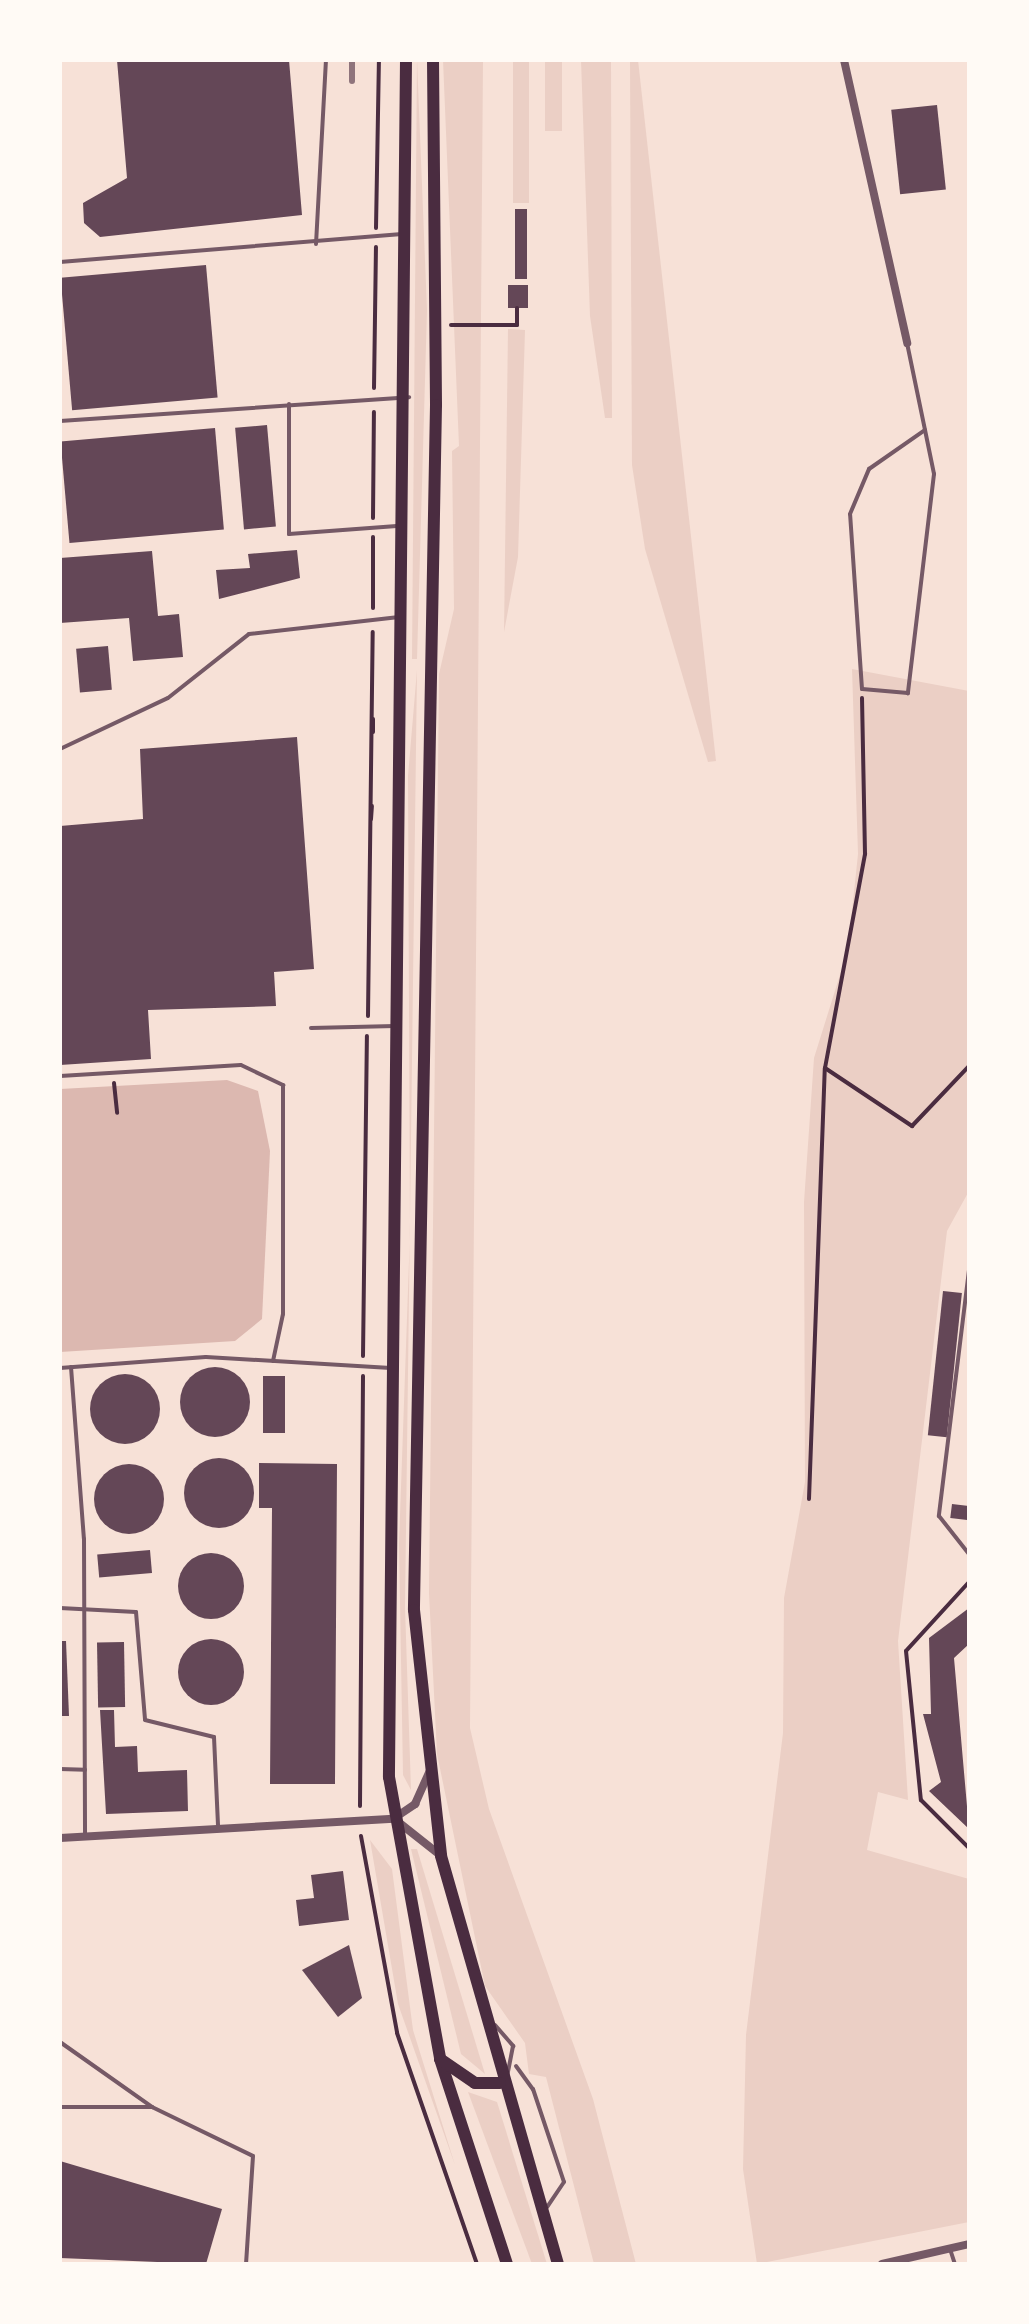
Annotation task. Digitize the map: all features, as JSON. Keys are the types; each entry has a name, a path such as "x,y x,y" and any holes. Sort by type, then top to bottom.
{"main road":[{"path":"406,60 409,396 403,618 393,1819 440,2059 507,2264"},
{"path":"433,60 436,405 414,1610 441,1856 500,2083 558,2264"},
{"path":"440,2059 475,2083 500,2083"}],"street":[{"path":"844,60 908,343"},
{"path":"60,1838 360,1824 393,1819 416,1804 429,1772"},
{"path":"393,1819 441,1856"},
{"path":"882,2264 969,2244"}],"lane":[{"path":"316,244 326,60"},
{"path":"60,262 376,239 409,232"},
{"path":"908,343 934,474 908,693 862,688 850,514 869,469 925,430"},
{"path":"60,421 409,396"},
{"path":"289,404 289,534 407,525"},
{"path":"60,749 168,698 249,634 374,617 403,618"},
{"path":"311,1028 400,1026"},
{"path":"60,1076 242,1066 283,1085 284,1314 273,1362"},
{"path":"969,1270 938,1516 969,1554"},
{"path":"60,1368 273,1362 396,1368"},
{"path":"71,1367 84,1606 85,1837"},
{"path":"60,1608 84,1606 136,1612 147,1724 214,1737 218,1831"},
{"path":"60,1770 85,1770"},
{"path":"481,2010 513,2046 516,2066 534,2089 564,2182 542,2215"},
{"path":"60,2042 152,2107 254,2156 246,2264"},
{"path":"500,2083 516,2066"},
{"path":"60,2107 152,2107"},
{"path":"950,2249 955,2264"}],"path":[{"path":"379,60 360,1824 396,2033 477,2264"},
{"path":"454,324 516,325 516,308"},
{"path":"809,1499 824,1068 865,854 862,688"},
{"path":"372,710 374,732"},
{"path":"371,824 372,806"},
{"path":"824,1068 912,1126 969,1066"},
{"path":"114,1082 117,1113"},
{"path":"969,1582 906,1651 921,1800 969,1848"},
{"path":"800,2264 815,2264"}],"shaded area":[{"path":"417,60 427,310 417,659 412,659"},
{"path":"443,60 483,60 470,1728 489,1809 593,2099 636,2264 594,2264 546,2077 529,2074 525,2043 485,1986 437,1754 429,1593 439,674 454,609 452,451 459,446"},
{"path":"513,60 529,60 529,203 513,203"},
{"path":"545,60 562,60 562,131 545,131"},
{"path":"581,60 611,60 612,418 605,418 590,316"},
{"path":"630,60 638,60 716,761 708,762 645,549 632,465"},
{"path":"508,329 525,330 518,557 504,632"},
{"path":"852,669 969,691 969,1191 947,1231 898,1641 908,1800 878,1792 867,1850 969,1879 969,2222 757,2264 743,2169 746,2035 783,1733 784,1598 805,1482 804,1202 814,1058 848,949 858,854"},
{"path":"417,670 410,1221 408,776"},
{"path":"227,1080 258,1091 270,1151 262,1319 235,1341 60,1352 60,1089"},
{"path":"410,1242 405,1607 411,1790 403,1775 399,1544"},
{"path":"370,1840 392,1869 413,2030 455,2165 398,2004"},
{"path":"411,1849 417,1849 485,2074 461,2054"},
{"path":"468,2092 497,2102 547,2264 532,2264"}],"building":[{"path":"117,60 289,60 302,215 100,237 84,223 83,203 127,178"},
{"path":"937,105 946,190 900,194 891,110"},
{"path":"515,209 527,209 527,279 515,279"},
{"path":"206,265 218,397 72,410 61,278"},
{"path":"508,285 528,285 528,308 508,308"},
{"path":"267,425 276,527 244,529 235,428"},
{"path":"215,428 224,530 69,543 61,442"},
{"path":"297,550 300,578 219,599 216,570 250,568 248,554"},
{"path":"152,551 158,616 179,614 183,657 133,661 129,618 60,623 60,558"},
{"path":"108,646 112,690 80,693 76,649"},
{"path":"297,737 314,969 274,972 276,1006 148,1010 151,1059 60,1065 60,826 143,819 140,749"},
{"path":"943,1291 962,1293 947,1437 928,1435"},
{"path":"215,1367 240,1377 250,1402 240,1427 215,1437 190,1427 180,1402 190,1377"},
{"path":"125,1374 150,1384 160,1409 150,1434 125,1444 100,1434 90,1409 100,1384"},
{"path":"263,1376 285,1376 285,1433 263,1433"},
{"path":"219,1458 244,1468 254,1493 244,1518 219,1528 194,1518 184,1493 194,1468"},
{"path":"259,1463 337,1464 335,1784 270,1784 272,1508 259,1508"},
{"path":"129,1464 154,1474 164,1499 154,1524 129,1534 104,1524 94,1499 104,1474"},
{"path":"952,1504 969,1506 967,1520 950,1518"},
{"path":"150,1550 152,1573 99,1578 97,1555"},
{"path":"211,1553 234,1563 244,1586 234,1609 211,1619 188,1609 178,1586 188,1563"},
{"path":"969,1608 969,1644 954,1658 969,1829 929,1791 941,1782 923,1714 931,1714 929,1638"},
{"path":"211,1639 234,1649 244,1672 234,1695 211,1705 188,1695 178,1672 188,1649"},
{"path":"60,1641 66,1641 69,1716 60,1716"},
{"path":"97,1642 124,1642 125,1707 98,1707"},
{"path":"100,1710 114,1710 115,1747 137,1746 138,1772 187,1770 188,1811 106,1814"},
{"path":"343,1871 349,1920 299,1926 296,1900 314,1898 311,1875"},
{"path":"349,1945 362,1998 338,2017 302,1970"},
{"path":"60,2161 222,2209 206,2264 60,2258"}],"railway":[{"path":"352,60 352,81"}]}
